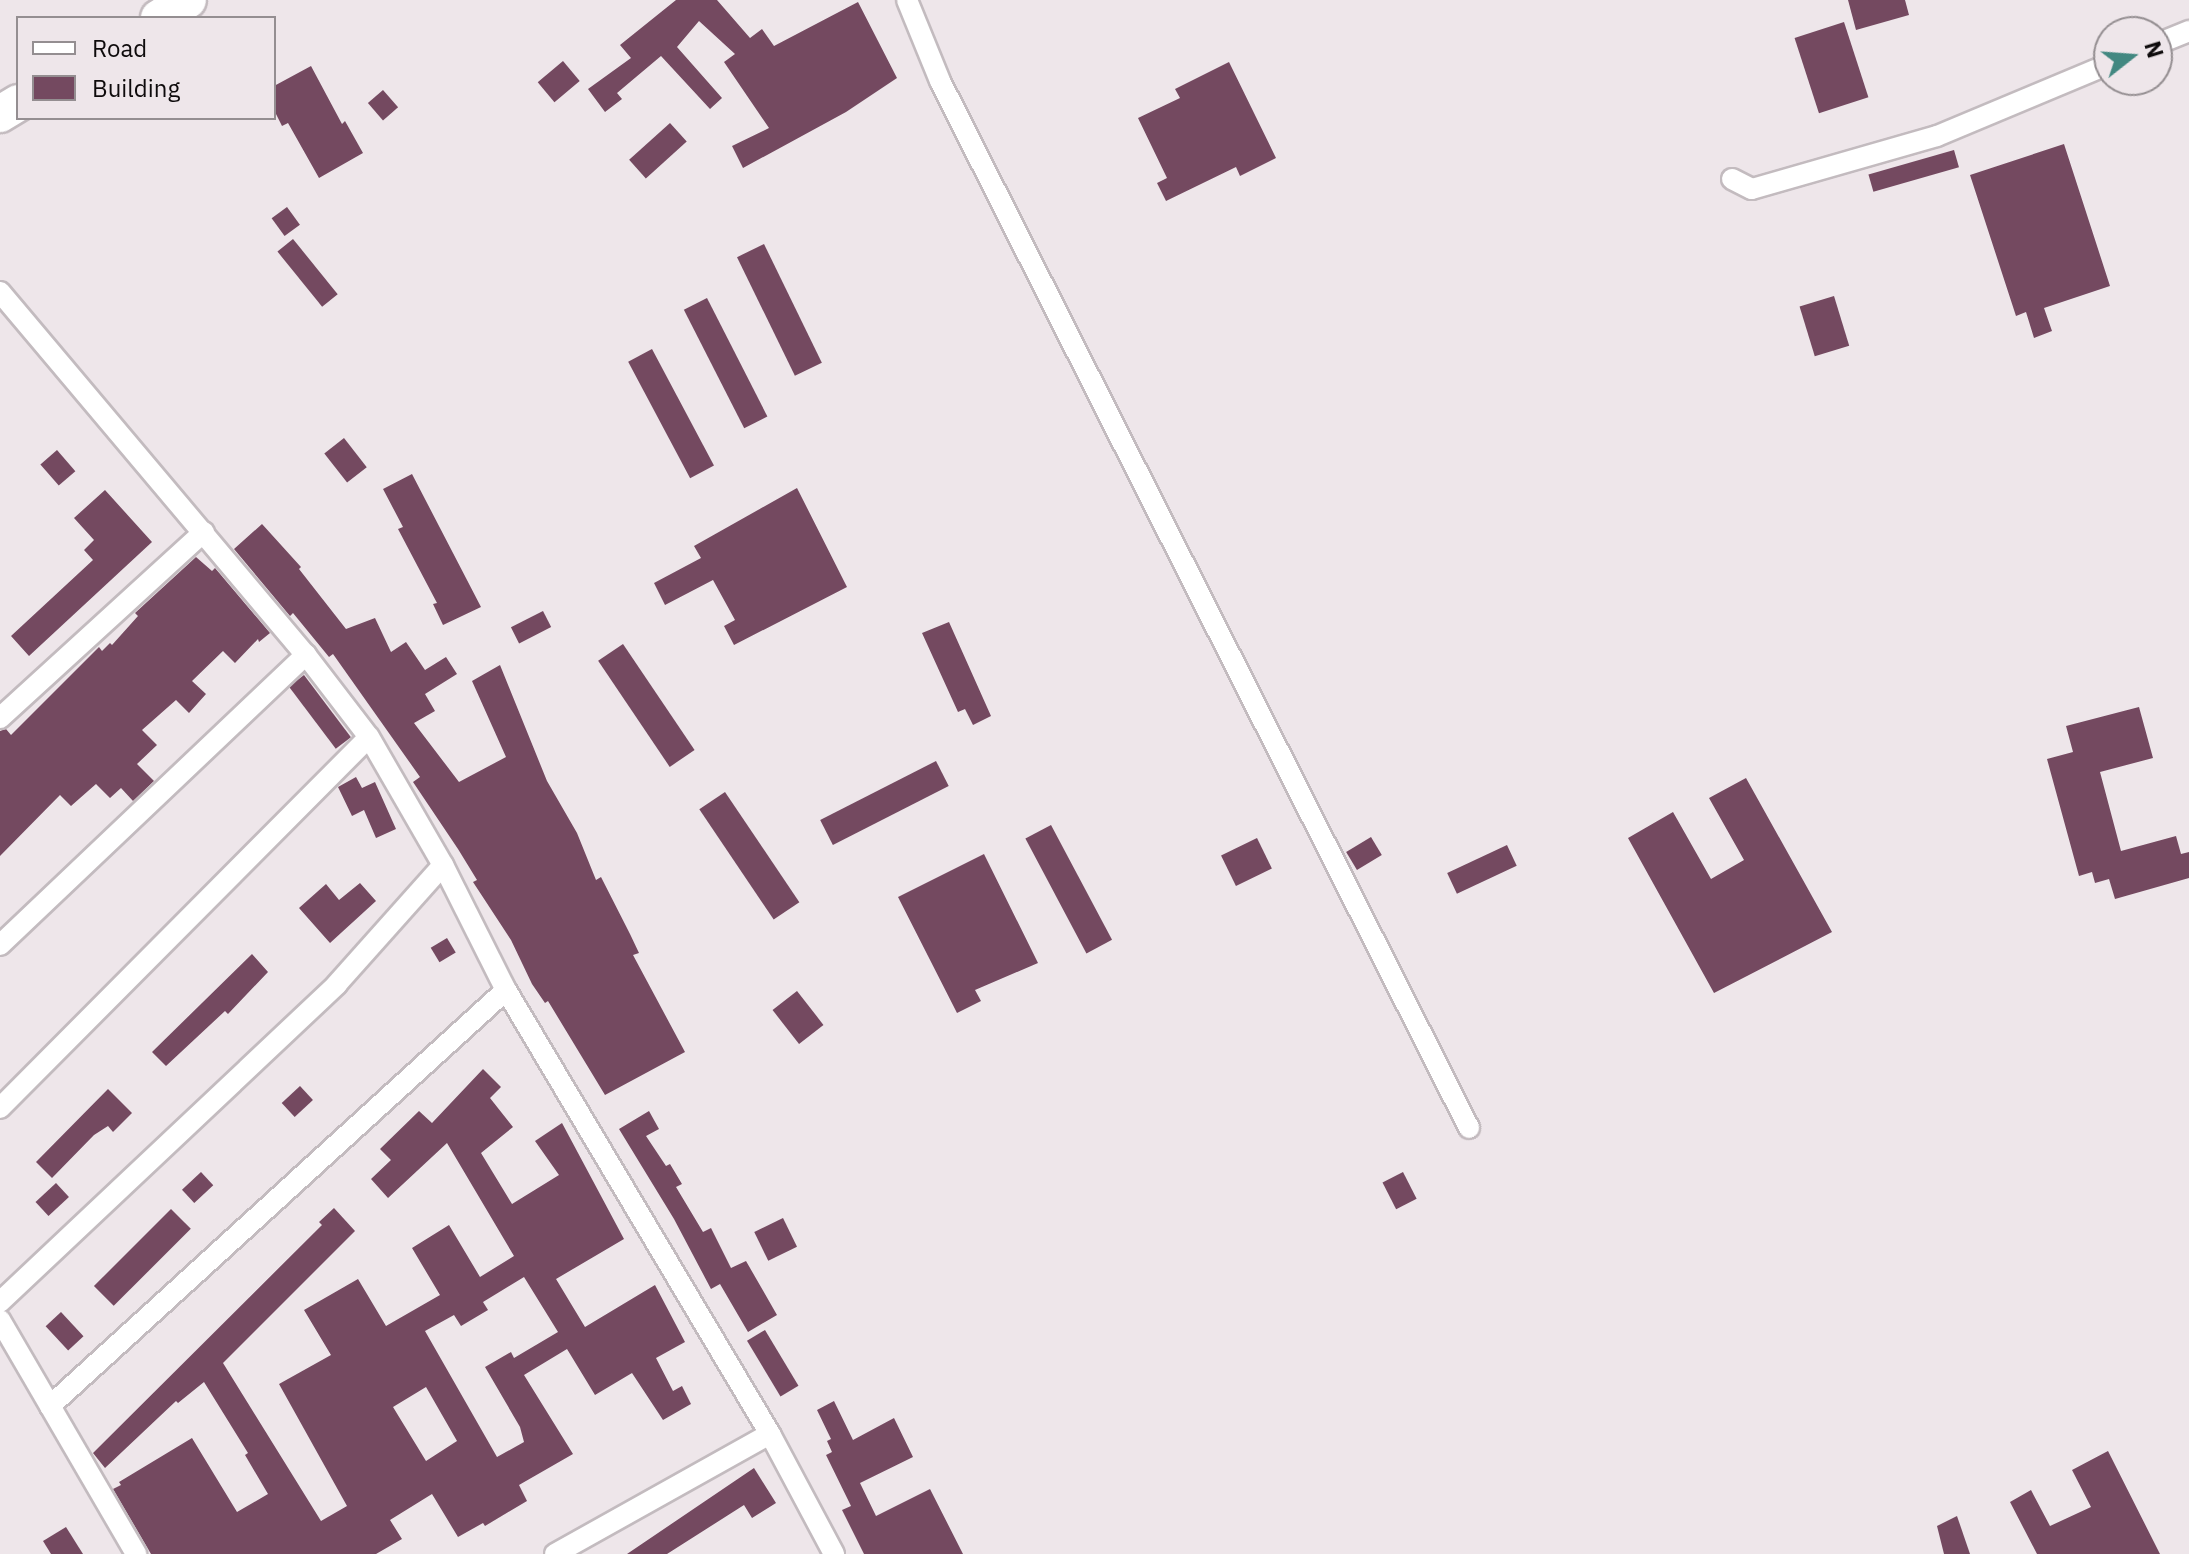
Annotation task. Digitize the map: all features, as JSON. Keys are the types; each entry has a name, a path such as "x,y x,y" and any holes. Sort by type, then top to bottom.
{"highway":[{"path":"162,16 188,0"}],"street":[{"path":"907,0 940,81 1469,1128"},
{"path":"1732,179 1752,189 1937,136 2093,71"},
{"path":"0,292 306,655 369,737 443,865 506,990 770,1434 834,1554"},
{"path":"0,718 204,532"},
{"path":"0,945 306,655"},
{"path":"0,1108 369,737"},
{"path":"0,1302 337,984 443,865"},
{"path":"50,1406 506,990"},
{"path":"0,1320 136,1554"},
{"path":"555,1554 770,1434"}],"building":[{"path":"676,0 717,0 750,38 762,29 774,46 858,2 897,78 846,112 743,168 732,146 769,128 724,62 735,54 699,21 677,47 722,98 710,109 661,56 617,93 622,99 605,112 588,89 631,58 620,45"},
{"path":"1848,0 1905,0 1909,15 1856,30"},
{"path":"1844,22 1868,97 1819,113 1795,38"},
{"path":"563,61 580,81 554,102 538,82"},
{"path":"1229,62 1276,158 1240,176 1236,167 1166,201 1157,183 1167,178 1138,118 1180,98 1175,89"},
{"path":"311,66 342,124 345,121 363,153 319,178 288,123 282,126 276,114 276,85"},
{"path":"383,90 398,107 383,120 368,103"},
{"path":"670,123 687,142 646,178 629,160"},
{"path":"2064,144 2110,286 2044,308 2052,331 2034,338 2026,312 2016,316 1970,175"},
{"path":"1954,150 1959,167 1873,192 1868,175"},
{"path":"287,207 300,225 285,236 272,218"},
{"path":"293,239 338,294 322,307 277,252"},
{"path":"764,244 822,363 795,376 737,257"},
{"path":"1834,296 1849,346 1815,356 1800,307"},
{"path":"707,298 767,417 744,428 684,310"},
{"path":"652,349 714,466 690,478 628,362"},
{"path":"344,438 367,467 347,483 324,453"},
{"path":"57,450 75,471 59,486 40,464"},
{"path":"412,474 481,607 443,625 433,604 437,603 398,529 403,527 383,489"},
{"path":"797,488 847,587 734,645 724,626 735,620 713,580 665,605 654,583 701,558 694,546"},
{"path":"105,490 152,542 29,656 11,636 93,560 84,550 94,540 74,518"},
{"path":"262,524 301,567 299,569 346,629 375,618 391,652 406,642 425,670 446,657 457,674 425,694 435,711 414,723 459,782 506,757 472,681 500,665 547,781 577,833 596,880 601,877 639,953 633,955 685,1052 605,1095 548,1001 545,1003 532,984 511,940 473,882 477,880 413,782 420,777 333,654 329,657 293,613 290,616 234,549"},
{"path":"196,557 212,571 215,568 270,633 259,642 258,639 235,663 223,651 192,681 206,694 189,713 176,700 142,730 157,745 137,764 154,781 133,801 121,788 110,798 96,784 71,806 60,795 0,856 0,731 6,729 11,735 99,647 102,651 110,643 112,645 138,616 135,613"},
{"path":"543,611 551,627 519,643 511,627"},
{"path":"949,622 991,716 973,725 965,709 958,712 922,633"},
{"path":"623,644 695,750 670,767 598,661"},
{"path":"304,675 351,737 336,749 289,686"},
{"path":"2139,707 2153,758 2100,772 2121,851 2176,836 2181,854 2189,852 2189,878 2115,899 2109,879 2095,883 2092,872 2079,876 2047,759 2073,752 2066,726"},
{"path":"936,761 949,786 833,845 820,820"},
{"path":"356,777 362,788 375,782 396,829 376,838 364,810 352,816 338,787"},
{"path":"1746,778 1832,932 1714,993 1628,838 1673,812 1711,879 1744,860 1709,798"},
{"path":"725,792 799,902 774,920 699,809"},
{"path":"1051,825 1112,940 1086,953 1025,839"},
{"path":"1371,837 1382,855 1357,870 1346,852"},
{"path":"1257,838 1272,869 1236,886 1221,856"},
{"path":"1507,845 1517,866 1457,894 1447,873"},
{"path":"984,854 1038,963 975,990 981,1001 957,1013 898,897"},
{"path":"360,883 376,901 330,943 299,908 326,884 339,900"},
{"path":"447,938 456,953 439,962 431,948"},
{"path":"252,954 268,972 228,1014 225,1011 166,1066 152,1052"},
{"path":"797,991 823,1025 799,1044 773,1010"},
{"path":"483,1069 501,1087 490,1098 513,1127 481,1153 512,1204 559,1175 535,1141 562,1123 624,1239 556,1279 585,1327 655,1285 685,1342 656,1358 673,1391 682,1386 691,1404 663,1420 632,1373 595,1395 567,1349 524,1375 573,1454 519,1485 527,1501 485,1526 483,1523 458,1537 432,1494 390,1520 402,1539 376,1554 151,1554 113,1489 121,1485 119,1482 192,1438 237,1512 268,1494 245,1455 248,1453 204,1382 178,1403 176,1401 105,1468 93,1453 322,1225 319,1222 334,1208 355,1231 223,1363 321,1521 347,1506 279,1384 331,1355 304,1310 358,1279 386,1326 440,1295 412,1248 449,1225 480,1277 514,1256 447,1143 388,1198 371,1179 391,1160 380,1149 419,1111 432,1123","holes":["524,1277 558,1332 514,1358 511,1352 485,1367 520,1427 524,1442 497,1457 425,1331 454,1315 461,1326 488,1310 483,1302","426,1387 457,1441 426,1461 393,1407"]},
{"path":"300,1086 313,1100 295,1117 282,1103"},
{"path":"108,1089 132,1113 113,1132 108,1126 94,1135 52,1178 36,1162"},
{"path":"649,1111 659,1129 646,1136 682,1184 676,1187 703,1232 711,1228 731,1268 746,1261 777,1315 748,1332 720,1284 711,1289 674,1219 619,1129"},
{"path":"201,1172 213,1185 194,1203 182,1190"},
{"path":"1403,1172 1417,1199 1396,1209 1383,1182"},
{"path":"56,1183 69,1197 48,1216 36,1202"},
{"path":"171,1209 191,1229 114,1306 94,1286"},
{"path":"783,1218 797,1247 768,1261 754,1232"},
{"path":"61,1312 84,1336 68,1350 46,1326"},
{"path":"765,1330 798,1386 780,1397 747,1341"},
{"path":"834,1401 853,1440 894,1418 913,1457 860,1483 876,1516 930,1489 963,1554 864,1554 842,1510 851,1506 826,1455 832,1452 827,1441 831,1439 817,1410"},
{"path":"2108,1451 2160,1554 2037,1554 2010,1502 2031,1490 2050,1526 2091,1507 2072,1470"},
{"path":"754,1468 776,1503 752,1518 744,1505 667,1554 627,1554"},
{"path":"1957,1516 1970,1554 1944,1554 1937,1526"},
{"path":"66,1527 83,1554 51,1554 43,1541"}]}
